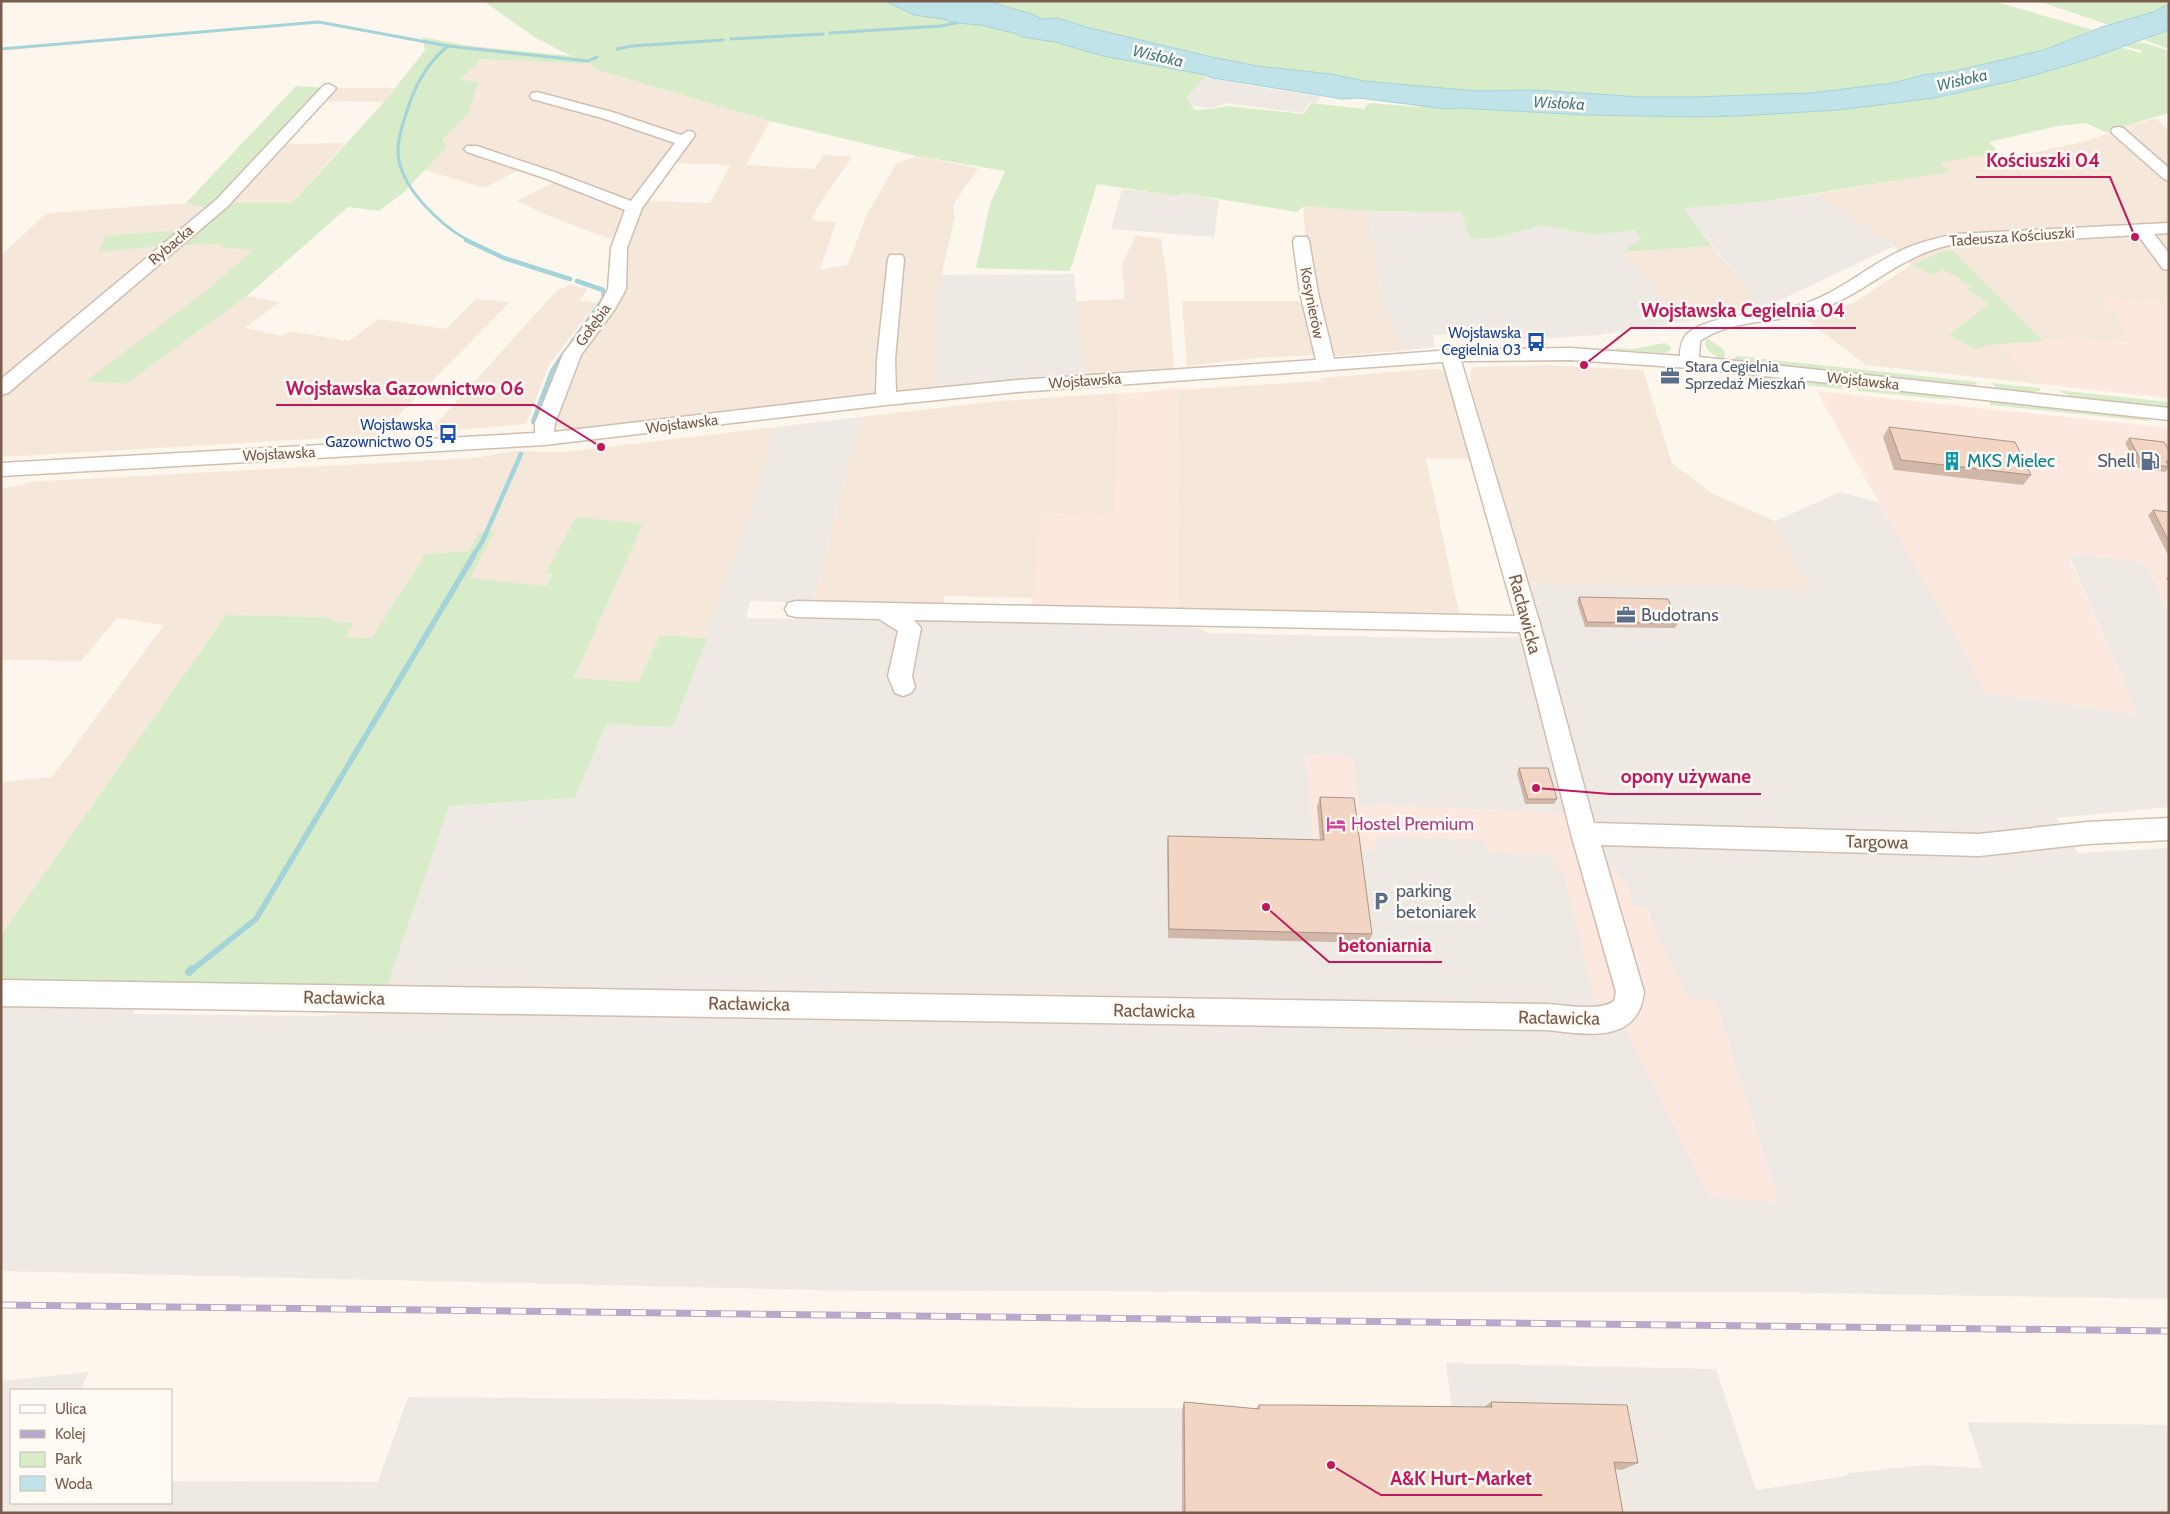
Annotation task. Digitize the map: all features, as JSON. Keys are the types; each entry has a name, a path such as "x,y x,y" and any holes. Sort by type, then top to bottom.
{"street":[{"name":"Rybacka","path":"1,389 222,203 329,88"},
{"name":"Gołębia","path":"537,96 685,137 634,208 619,248 617,289 606,309 572,354 545,423 544,439"},
{"path":"2118,131 2169,176"},
{"path":"472,149 552,176 634,208"},
{"name":"Tadeusza Kościuszki","path":"1690,362 1688,349 1692,339 1707,329 1784,314 1824,302 1857,285 1892,261 1930,244 1957,239 2169,228"},
{"path":"2144,230 2169,265"},
{"name":"Kosynierów","path":"1301,241 1309,293 1326,365"},
{"path":"886,399 886,359 896,260"},
{"name":"Wojsławska","path":"1,470 544,439 886,399 1018,386 1450,356 1571,354 1690,362 2169,414"},
{"name":"Racławicka","path":"1,993 1547,1017 1605,1020 1615,1018 1624,1011 1629,1002 1630,992 1584,834 1529,624 1450,356"},
{"path":"796,609 1529,624"},
{"path":"883,611 910,628 900,676 903,687"},
{"name":"Targowa","path":"1584,834 1979,845 2086,833 2169,829"}],"shaded area":[{"path":"480,59 590,63 594,69 770,121 746,165 814,169 824,155 852,157 818,206 812,220 836,222 820,270 848,265 866,216 896,164 917,156 978,168 953,205 955,217 943,268 939,299 938,380 940,387 565,430 554,425 568,373 612,309 627,240 610,239 552,217 517,201 560,179 526,166 484,188 425,170 447,147 442,140 468,114 479,83 460,81","holes":["672,163 731,165 710,203 647,201"]},
{"path":"1207,76 1246,85 1321,97 1317,103 1309,102 1303,113 1226,103 1212,108 1193,106 1187,97 1202,77"},
{"path":"329,88 394,88 384,102 318,101"},
{"path":"2157,119 2169,131 2169,304 2103,298 2136,344 2077,339 1999,344 2026,373 2040,384 1866,365 1805,319 1853,303 1911,265 1894,246 1817,194 1950,172 1939,163 1999,152 2009,158 2082,142 2107,134 2108,131"},
{"path":"345,143 292,203 222,203 277,144"},
{"path":"1122,189 1176,196 1184,193 1219,200 1214,237 1111,229"},
{"path":"1817,194 1894,246 1764,308 1682,208 1760,202"},
{"path":"186,203 208,210 164,246 224,244 221,246 253,250 207,290 87,381 126,384 247,296 280,302 245,328 283,336 290,331 349,341 378,319 446,329 476,299 510,302 374,440 344,437 1,457 1,255 47,213"},
{"path":"1303,206 1368,211 1386,312 1408,350 1327,357 1307,254"},
{"path":"1368,211 1463,212 1502,237 1541,225 1595,235 1635,230 1643,238 1622,252 1682,322 1598,335 1521,340 1516,331 1433,335 1435,347 1408,350 1386,312"},
{"path":"1136,235 1161,239 1167,277 1174,368 1084,375 1076,301 1125,299 1122,264"},
{"path":"1712,246 1764,308 1682,322 1622,252"},
{"path":"1074,274 1084,375 940,387 938,380 939,299 942,275"},
{"path":"570,285 588,289 579,300 597,303 550,363 526,424 429,432 557,290"},
{"path":"2102,297 2169,304 2169,398 2040,384 2026,373 1998,344 2077,339 2135,344"},
{"path":"1182,301 1305,301 1319,355 1257,358 1187,366"},
{"path":"1546,365 1643,370 1672,463 1713,494 1775,521 1810,590 1526,583 1470,383 1471,372 1474,367"},
{"path":"1439,369 1446,373 1470,459 1426,458 1459,613 1179,609 1177,390 1321,381 1320,378"},
{"path":"1176,388 1179,609 1031,607 1042,513 1115,516 1118,393"},
{"path":"1817,391 2169,428 2169,611 2144,562 2069,553 2069,558 2137,714 1984,692"},
{"path":"1118,393 1115,516 1042,513 1033,598 945,596 943,605 813,603 860,417 989,402"},
{"path":"860,417 813,603 750,601 746,618 1162,625 1200,628 1208,633 1433,638 1541,637 1526,583 1809,590 1775,521 1840,492 1878,502 1948,623 1984,692 2137,714 2068,553 2144,562 2169,611 2169,807 2057,818 2078,853 2169,848 2169,1299 1761,1292 855,1291 1,1271 1,1002 137,1005 133,1014 323,1016 378,1010 449,806 575,798 606,723 673,727 750,515 776,427","holes":["1305,754 1352,756 1359,805 1562,812 1627,886 1634,907 1647,908 1658,937 1689,999 1715,1000 1779,1203 1709,1195 1611,1002 1595,1002 1565,877 1550,855 1487,852 1484,839 1376,837 1377,851 1315,849"]},
{"path":"776,427 750,515 707,638 660,635 638,682 574,678 643,524 546,573 552,574 546,586 470,578 494,531 480,531 468,551 425,554 372,638 345,637 354,623 334,622 325,617 226,615 1,935 1,782 52,777 164,625 117,618 81,661 1,660 1,488 22,486 26,482 476,458 513,451 563,452"},
{"path":"1305,754 1352,756 1359,805 1562,812 1627,886 1634,907 1646,908 1658,937 1715,1000 1779,1204 1709,1195 1611,1002 1595,1002 1565,878 1487,852 1484,839 1377,837 1377,851 1315,849"},
{"path":"1446,1363 1716,1369 1756,1490 1846,1476 1849,1473 1925,1465 1982,1468 1967,1422 2169,1425 2169,1513 1,1513 1,1381 89,1372 80,1389 10,1389 10,1504 172,1504 172,1481 378,1482 408,1397 756,1400 1093,1408 1452,1409"}],"green space":[{"path":"483,1 885,1 915,15 956,23 980,25 1014,33 1022,37 1055,42 1103,56 1206,75 1187,97 1194,110 1227,106 1304,114 1311,103 1364,109 1369,103 1419,107 1420,105 1447,109 1459,108 1586,115 1696,117 1839,110 1934,98 2017,80 2086,60 2120,47 2140,53 2143,51 2124,46 2141,42 2169,51 2169,113 2105,132 2086,123 2058,126 1989,142 1999,152 1940,163 1951,172 1760,202 1683,208 1712,246 1622,252 1642,238 1635,230 1595,235 1541,225 1502,237 1470,239 1462,212 1368,211 1304,206 1297,212 1184,193 1176,196 1097,184 1070,271 976,268 990,204 1005,171 917,156 770,121 594,69 590,63 481,59 460,80 479,82 468,114 442,140 447,147 403,193 379,211 348,207 247,296 126,384 86,381 207,290 253,250 220,247 223,244 164,246 98,252 106,236 183,230 207,209 186,203 296,86 329,88 223,203 292,203 384,102 425,50 422,37 470,46 571,56 536,38"},
{"path":"1006,1 1994,1 2093,30 2044,50 1955,71 1923,75 1893,83 1810,93 1720,97 1640,97 1535,90 1478,91 1364,81 1331,74 1257,66 1086,27 1058,18 1042,19 1029,13 991,3"},
{"path":"2038,1 2169,1 2169,4 2153,12 2109,25"},
{"path":"2169,30 2169,49 2144,40"},
{"path":"1952,250 2043,341 1987,345 1976,349 1949,335 1989,304 1981,301 1983,298 1967,290 1971,286 1960,280 1962,279 1941,269 1934,275 1912,265 1939,253"},
{"path":"1707,338 1723,349 1726,360 1710,352 1705,343"},
{"path":"1665,343 1671,347 1670,351 1664,353 1617,350 1616,348 1633,349"},
{"path":"1737,356 1977,382 1977,384 1971,387 1735,361 1734,358"},
{"path":"1738,373 1841,384 1843,389 1739,378"},
{"path":"1991,383 2040,388 2040,390 2029,393 2015,393 2001,389"},
{"path":"1858,386 1934,394 1953,400 1858,391"},
{"path":"2057,390 2169,402 2169,408 2074,398"},
{"path":"1990,402 2142,417 2149,421 1990,405"},
{"path":"576,517 643,524 574,678 638,682 660,635 707,638 673,727 606,724 575,798 449,806 386,989 193,987 96,981 1,981 1,935 226,615 325,617 334,622 354,623 346,637 372,638 425,554 468,551 480,531 495,531 470,578 546,586 552,574 546,573"}],"water":[{"name":"Wisłoka","path":"885,1 1006,1 993,3 1029,13 1042,19 1058,18 1086,27 1212,57 1257,66 1331,74 1364,81 1477,91 1535,90 1640,97 1810,93 1893,83 1923,75 1955,71 2044,50 2102,27 2153,12 2169,4 2169,30 2086,60 2017,80 1934,98 1839,110 1739,116 1586,115 1459,108 1447,109 1359,98 1342,99 1213,78 1206,75 1103,56 1055,42 1022,37 1014,33 980,25 956,23 914,15"}],"building":[{"path":"1889,427 2015,442 2031,475 1901,460"},
{"name":"Shell","path":"2129,438 2164,442 2169,451 2169,461 2166,461 2169,467 2142,463"},
{"path":"2153,510 2169,512 2169,542"},
{"name":"Budotrans","path":"1579,597 1668,599 1678,623 1587,622"},
{"path":"1519,768 1548,768 1557,799 1528,799"},
{"path":"1320,797 1354,798 1372,934 1169,929 1168,836 1324,840"},
{"path":"1184,1402 1259,1409 1259,1405 1492,1407 1491,1402 1627,1405 1638,1463 1614,1462 1623,1513 1185,1513"}],"waterway":[{"path":"1,49 319,22 448,46"},
{"path":"830,33 941,26 956,23"},
{"path":"731,39 823,34"},
{"path":"617,49 632,46 723,40"},
{"path":"448,46 588,61 597,57"},
{"path":"448,46 425,71 417,86 402,126 398,151 405,178 413,191 434,215 469,241"},
{"path":"466,240 504,258 570,279"},
{"path":"571,344 604,298 603,290 577,281"},
{"path":"533,422 552,371 565,352"},
{"path":"473,556 483,540 521,454"},
{"path":"191,971 256,919 474,555"},
{"path":"189,972 192,969"}],"railway":[{"path":"1,1305 2169,1331"}],"place":[{"name":"Kościuszki 04","path":"2135,237"},
{"name":"Wojsławska Cegielnia 03","path":"1536,342"},
{"name":"Wojsławska Cegielnia 04","path":"1584,365"},
{"name":"Stara Cegielnia Sprzedaż Mieszkań","path":"1670,376"},
{"name":"Wojsławska Gazownictwo 05","path":"448,434"},
{"name":"Wojsławska Gazownictwo 06","path":"601,447"},
{"name":"MKS Mielec","path":"1952,461"},
{"name":"Shell","path":"2150,461"},
{"name":"Budotrans","path":"1626,615"},
{"name":"opony używane","path":"1536,788"},
{"name":"Hostel Premium","path":"1336,824"},
{"name":"parking betoniarek","path":"1381,901"},
{"name":"betoniarnia","path":"1266,907"},
{"name":"A&K Hurt-Market","path":"1331,1465"}]}
